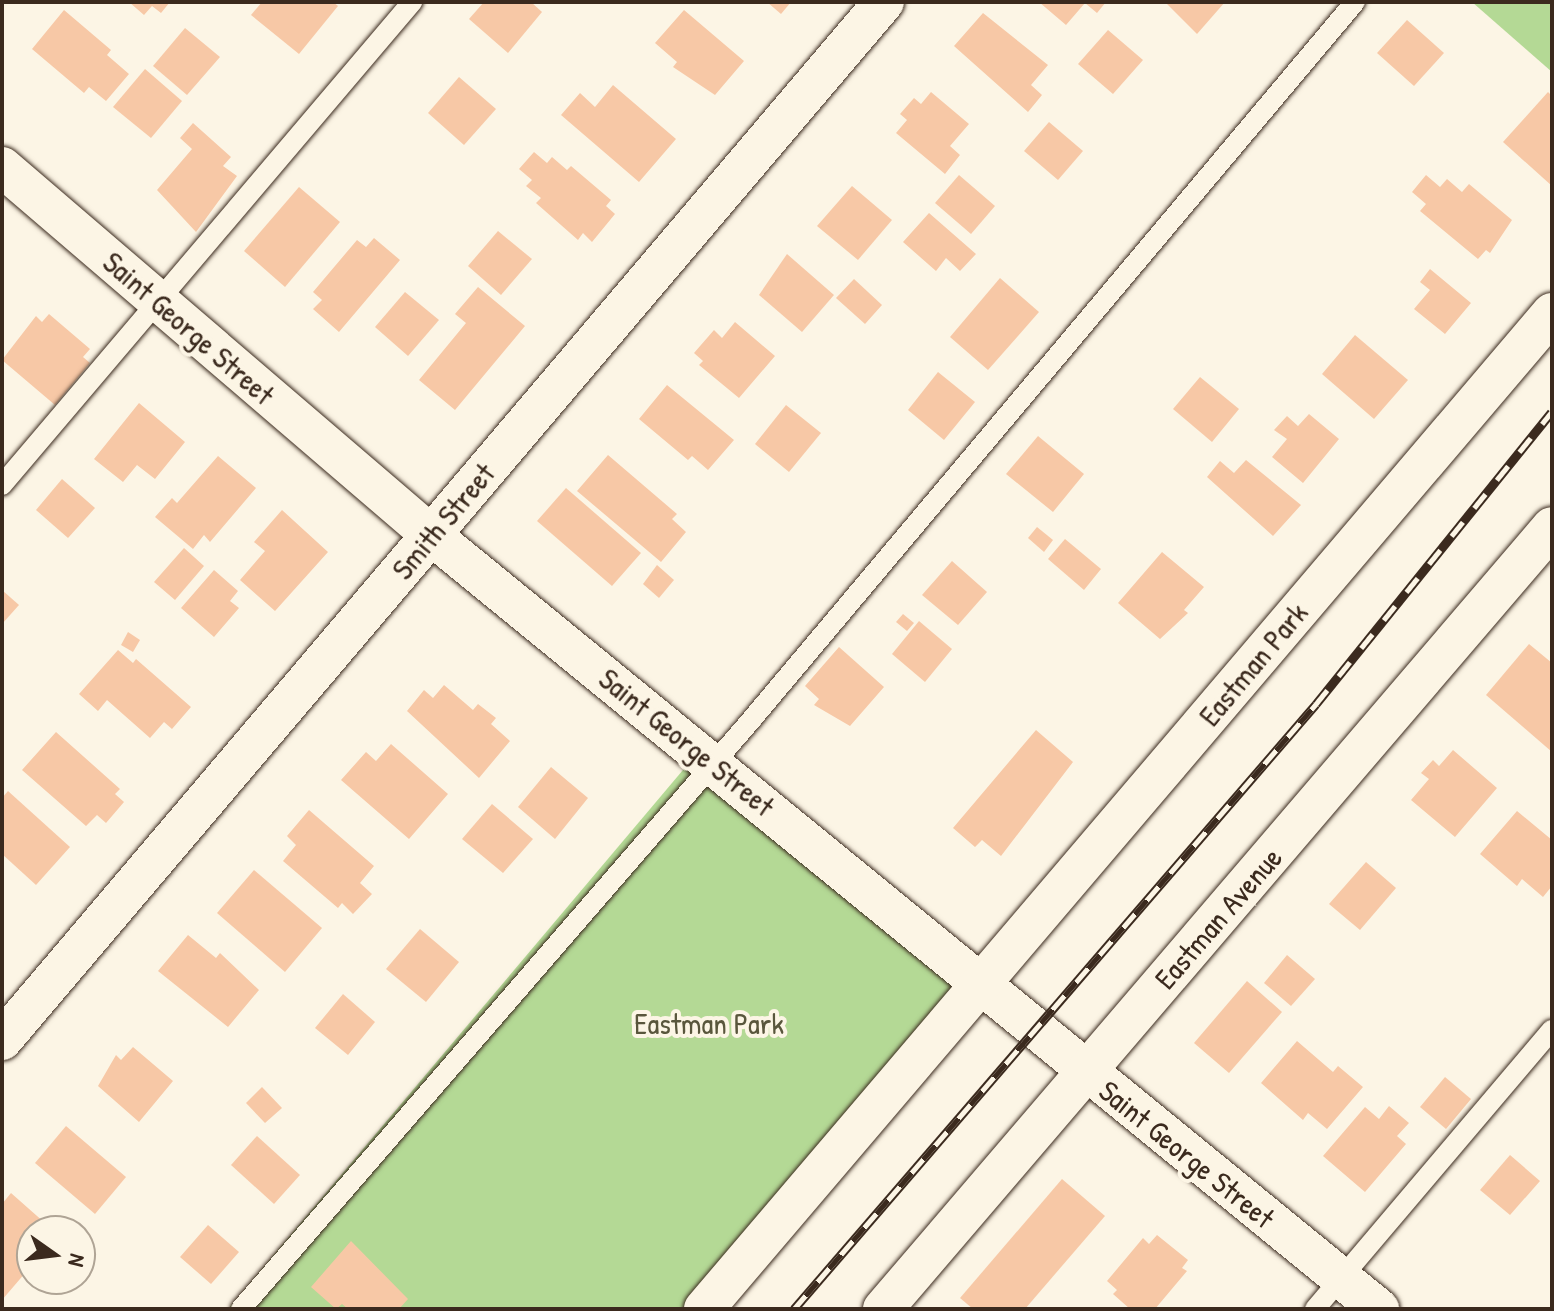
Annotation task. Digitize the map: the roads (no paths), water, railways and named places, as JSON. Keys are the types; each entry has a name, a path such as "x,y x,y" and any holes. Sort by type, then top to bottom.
{"street":[{"name":"Smith Street","path":"2,1040 884,2"},
{"name":"Saint George Street","path":"2,167 431,535 714,763 1086,1073 1379,1309"},
{"name":"Eastman Park","path":"704,1309 1552,313"},
{"name":"Eastman Avenue","path":"883,1309 1552,527"}],"lane":[{"path":"2,485 412,2"},
{"path":"241,1309 714,763 1355,2"},
{"path":"1315,1309 1552,1030"}],"railway":[{"path":"794,1309 1316,704 1552,412"}]}
